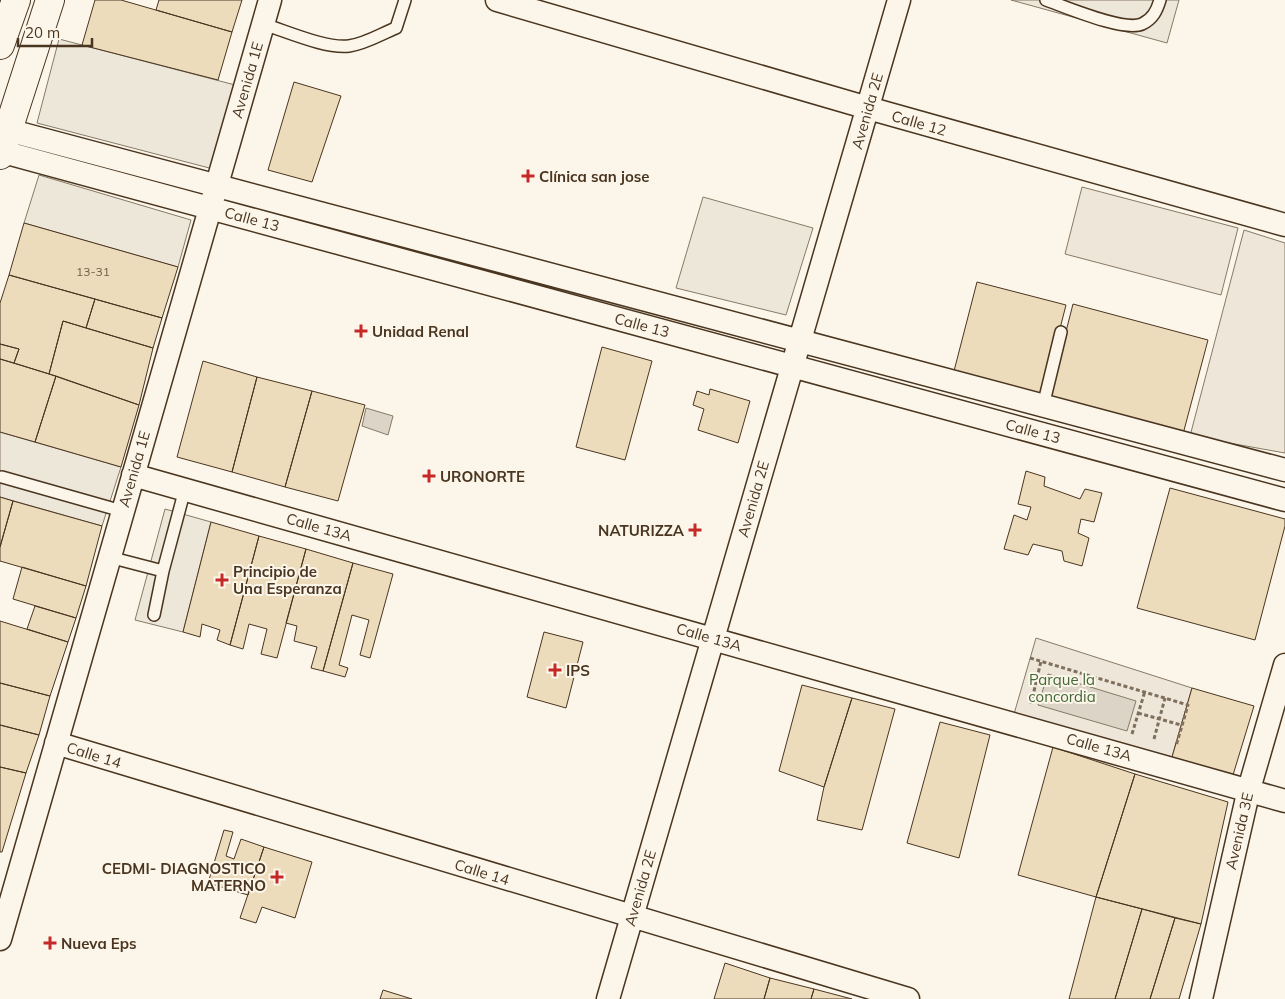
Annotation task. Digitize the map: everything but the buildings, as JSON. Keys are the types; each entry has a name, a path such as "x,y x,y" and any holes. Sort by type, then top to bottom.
{"street":[{"path":"0,45 16,0"},
{"path":"2,143 50,0"},
{"name":"Avenida 1E","path":"0,939 270,0"},
{"name":"Calle 12","path":"497,0 868,108 1285,225"},
{"name":"Avenida 2E","path":"608,999 899,0"},
{"name":"Calle 13","path":"2,143 218,186 1285,470"},
{"name":"Calle 13","path":"2,143 210,208 1285,500"},
{"name":"Calle 13A","path":"133,474 1249,789 1285,801"},
{"name":"Avenida 3E","path":"1200,999 1249,789 1285,665"},
{"name":"Calle 14","path":"56,743 908,999"}],"lane":[{"path":"263,24 326,43 348,46 371,39 396,28 405,0"},
{"path":"1046,0 1125,26 1142,24 1155,14 1160,0"},
{"path":"1043,406 1061,332"},
{"path":"2,477 122,511"},
{"path":"154,615 163,571 185,489"},
{"path":"109,557 163,571"}],"path":[{"path":"1030,658 1188,704 1176,746"},
{"path":"1030,709 1041,661"},
{"path":"1133,732 1146,691"},
{"path":"1154,739 1166,698"},
{"path":"1138,713 1181,725"}],"green space":[{"path":"1082,187 1238,228 1221,295 1065,254"},
{"path":"1244,230 1285,243 1285,453 1190,436"},
{"name":"Parque la concordia","path":"1036,638 1192,688 1172,757 1014,714"}],"shaded area":[{"path":"1011,0 1179,0 1167,43"},
{"path":"59,39 239,86 217,170 37,123"},
{"path":"39,175 191,220 178,267 24,223"},
{"path":"703,197 813,228 786,315 676,288"},
{"path":"366,408 393,416 388,435 362,426"},
{"path":"0,432 121,467 102,526 0,497"},
{"path":"165,509 211,522 183,632 135,620"},
{"path":"1048,674 1136,701 1127,731 1038,705"}],"place":[{"name":"Clínica san jose","path":"528,176"},
{"name":"Unidad Renal","path":"361,331"},
{"name":"URONORTE","path":"429,476"},
{"name":"NATURIZZA","path":"695,530"},
{"name":"Principio de Una Esperanza","path":"222,580"},
{"name":"IPS","path":"555,670"},
{"name":"CEDMI- DIAGNOSTICO MATERNO","path":"277,877"},
{"name":"Nueva Eps","path":"50,943"}]}
